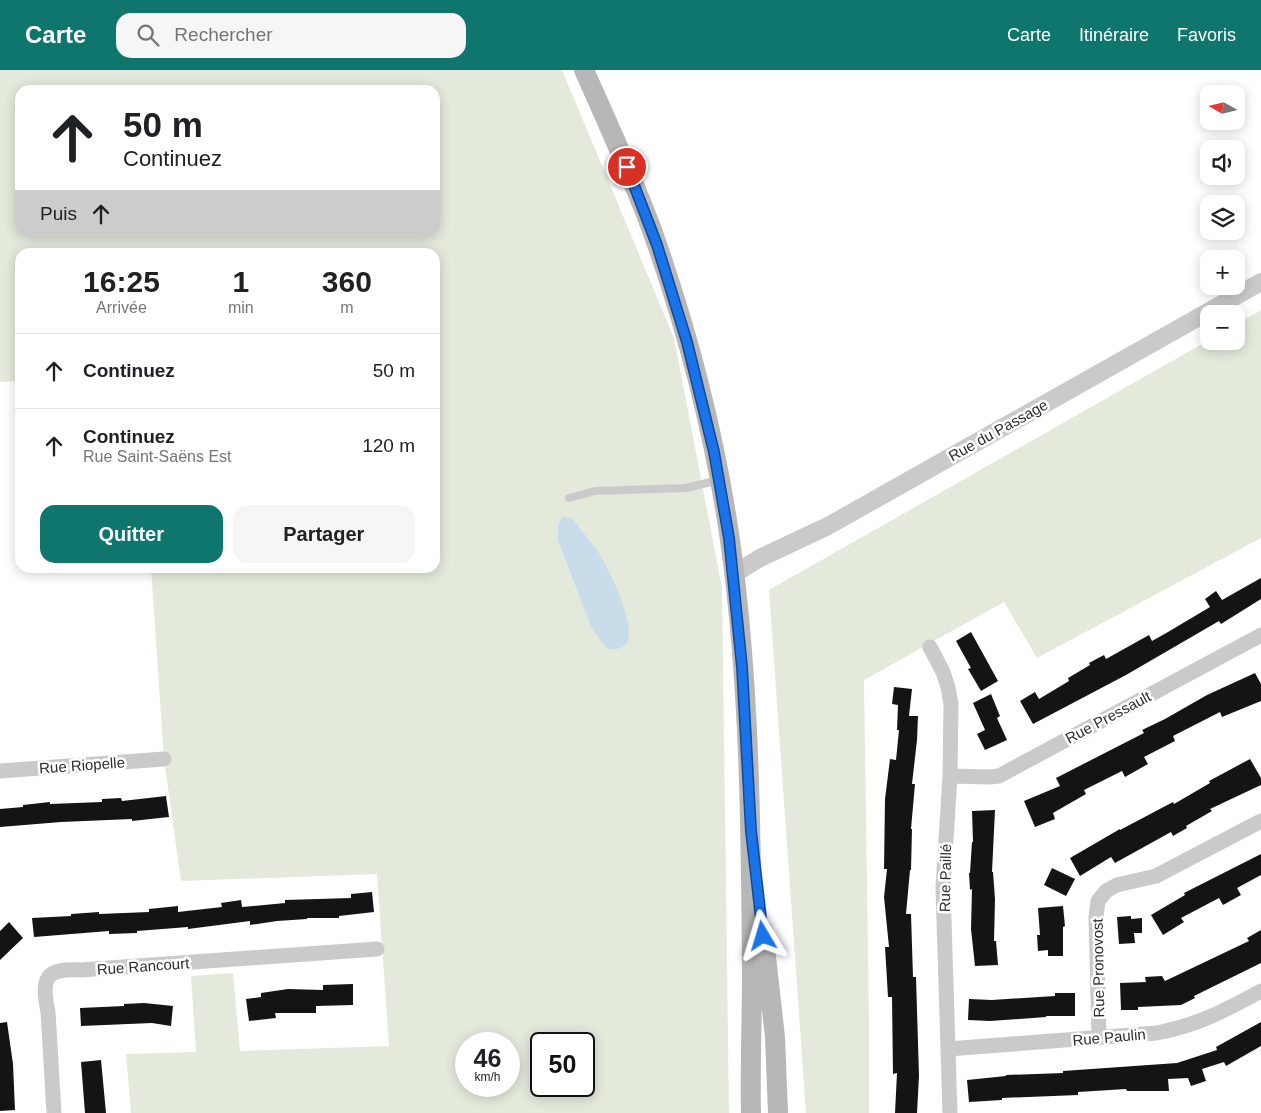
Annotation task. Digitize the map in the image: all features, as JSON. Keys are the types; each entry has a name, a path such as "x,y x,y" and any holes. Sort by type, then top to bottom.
{"main road":[{"path":"584,70 624,160 652,230 672,289 699,387 729,538 742,667 751,831 752,977 750,1113"},
{"path":"751,831 775,1037 778,1113"}],"street":[{"name":"Rue du Passage","path":"734,574 760,558 828,526 1261,282"},
{"name":"Rue Pressault","path":"950,776 999,776 1261,635"},
{"name":"Rue Paillé","path":"930,647 943,672 952,704 950,776 943,888 950,1113"},
{"name":"Rue Riopelle","path":"0,771 164,759"},
{"name":"Rue Pronovost","path":"1099,1038 1096,917 1098,901 1106,891 1117,885 1156,876 1261,821"},
{"name":"Rue Rancourt","path":"54,1113 48,1012 44,996 46,982 54,972 64,969 81,970 377,949"},
{"name":"Rue Paulin","path":"948,1049 1156,1033 1184,1028 1210,1018 1261,991"}],"lane":[{"path":"569,498 595,491 686,488 719,480"}],"shaded area":[{"path":"0,70 562,70 674,338 722,588 729,1113 131,1113 126,1054 196,1052 191,976 233,973 240,1051 389,1046 377,874 181,881 164,759 151,573 440,573 440,248 15,248 15,381 0,382","holes":["558,525 591,627 558,541"]},
{"path":"1261,310 1261,538 1037,658 1004,602 864,680 869,1113 806,1113 769,590 1200,345 1200,350 1245,350 1245,319"}],"water":[{"path":"562,517 572,518 597,550 613,579 623,604 629,629 628,638 625,645 621,648 607,649 591,627 558,541 558,525"}],"building":[{"path":"1261,578 1261,599 1221,624 1219,621 1126,675 1033,724 1020,701 1035,692 1039,699 1069,681 1068,678 1104,655 1106,659 1149,635 1152,641 1210,607 1205,599 1216,591 1222,600"},
{"path":"971,632 998,681 981,691 968,669 971,668 956,641"},
{"path":"1255,673 1261,684 1261,701 1222,717 1220,712 1173,736 1175,741 1144,757 1148,764 1125,777 1122,771 1084,790 1086,794 1053,813 1055,819 1035,827 1024,801 1060,786 1056,778 1144,733 1142,730 1207,695"},
{"path":"894,687 912,689 909,716 918,716 912,784 915,784 911,829 911,870 906,914 911,914 913,977 916,977 919,1076 917,1113 895,1113 897,1073 893,1074 892,997 888,997 885,947 889,947 884,897 887,869 884,869 885,799 890,759 896,760 899,730 897,730 898,705 892,704"},
{"path":"991,694 1000,716 997,718 1007,740 985,750 977,734 985,730 973,703"},
{"path":"1250,759 1261,778 1261,785 1210,809 1212,811 1173,836 1171,832 1115,863 1111,857 1080,876 1070,858 1120,829 1173,802 1174,804 1210,783 1209,781"},
{"path":"166,796 169,817 132,821 132,819 61,822 0,827 0,809 50,802 50,804 102,802 102,799 121,798 122,801"},
{"path":"995,810 992,872 995,899 994,941 996,941 998,965 975,966 971,929 972,889 970,890 969,873 973,842 972,811"},
{"path":"1261,854 1261,875 1237,888 1241,895 1223,905 1219,898 1181,918 1184,922 1163,935 1151,915 1185,895 1184,893"},
{"path":"1052,868 1075,879 1066,896 1044,885"},
{"path":"372,892 374,912 339,916 339,918 307,918 250,925 250,921 188,929 188,927 137,931 137,933 109,934 109,931 34,937 32,918 99,912 99,914 149,912 149,909 178,906 178,912 222,907 221,903 241,900 242,907 285,903 285,900 351,898 351,894"},
{"path":"1063,906 1065,926 1063,927 1063,956 1048,956 1048,950 1038,951 1037,935 1040,935 1038,908"},
{"path":"1131,916 1131,919 1142,918 1142,933 1134,933 1135,943 1119,944 1117,917"},
{"path":"9,922 23,938 0,960 0,931"},
{"path":"1261,930 1261,963 1194,996 1195,998 1181,1005 1138,1007 1138,1010 1121,1010 1120,983 1146,982 1145,977 1162,976 1165,981 1249,941 1247,938"},
{"path":"353,984 353,1005 316,1006 316,1013 275,1013 276,1018 249,1021 246,999 261,997 261,993 288,989 323,990 323,985"},
{"path":"1055,993 1075,993 1075,1016 1046,1016 990,1021 968,1020 969,999 992,1000 1055,996"},
{"path":"144,1003 173,1006 171,1026 152,1023 81,1026 80,1008"},
{"path":"7,1022 13,1064 15,1110 0,1111 0,1023"},
{"path":"1261,1022 1261,1046 1226,1066 1224,1062 1202,1069 1206,1081 1191,1086 1188,1078 1168,1079 1169,1091 1127,1091 1126,1089 1078,1092 1078,1095 1002,1098 1002,1100 969,1102 967,1080 1006,1075 1063,1073 1063,1071 1177,1063 1217,1050 1216,1047"},
{"path":"101,1060 106,1113 85,1113 81,1062"}],"route":[{"path":"627,167 652,230 672,289 699,387 714,452 734,574 749,766 751,831 763,936"}]}
